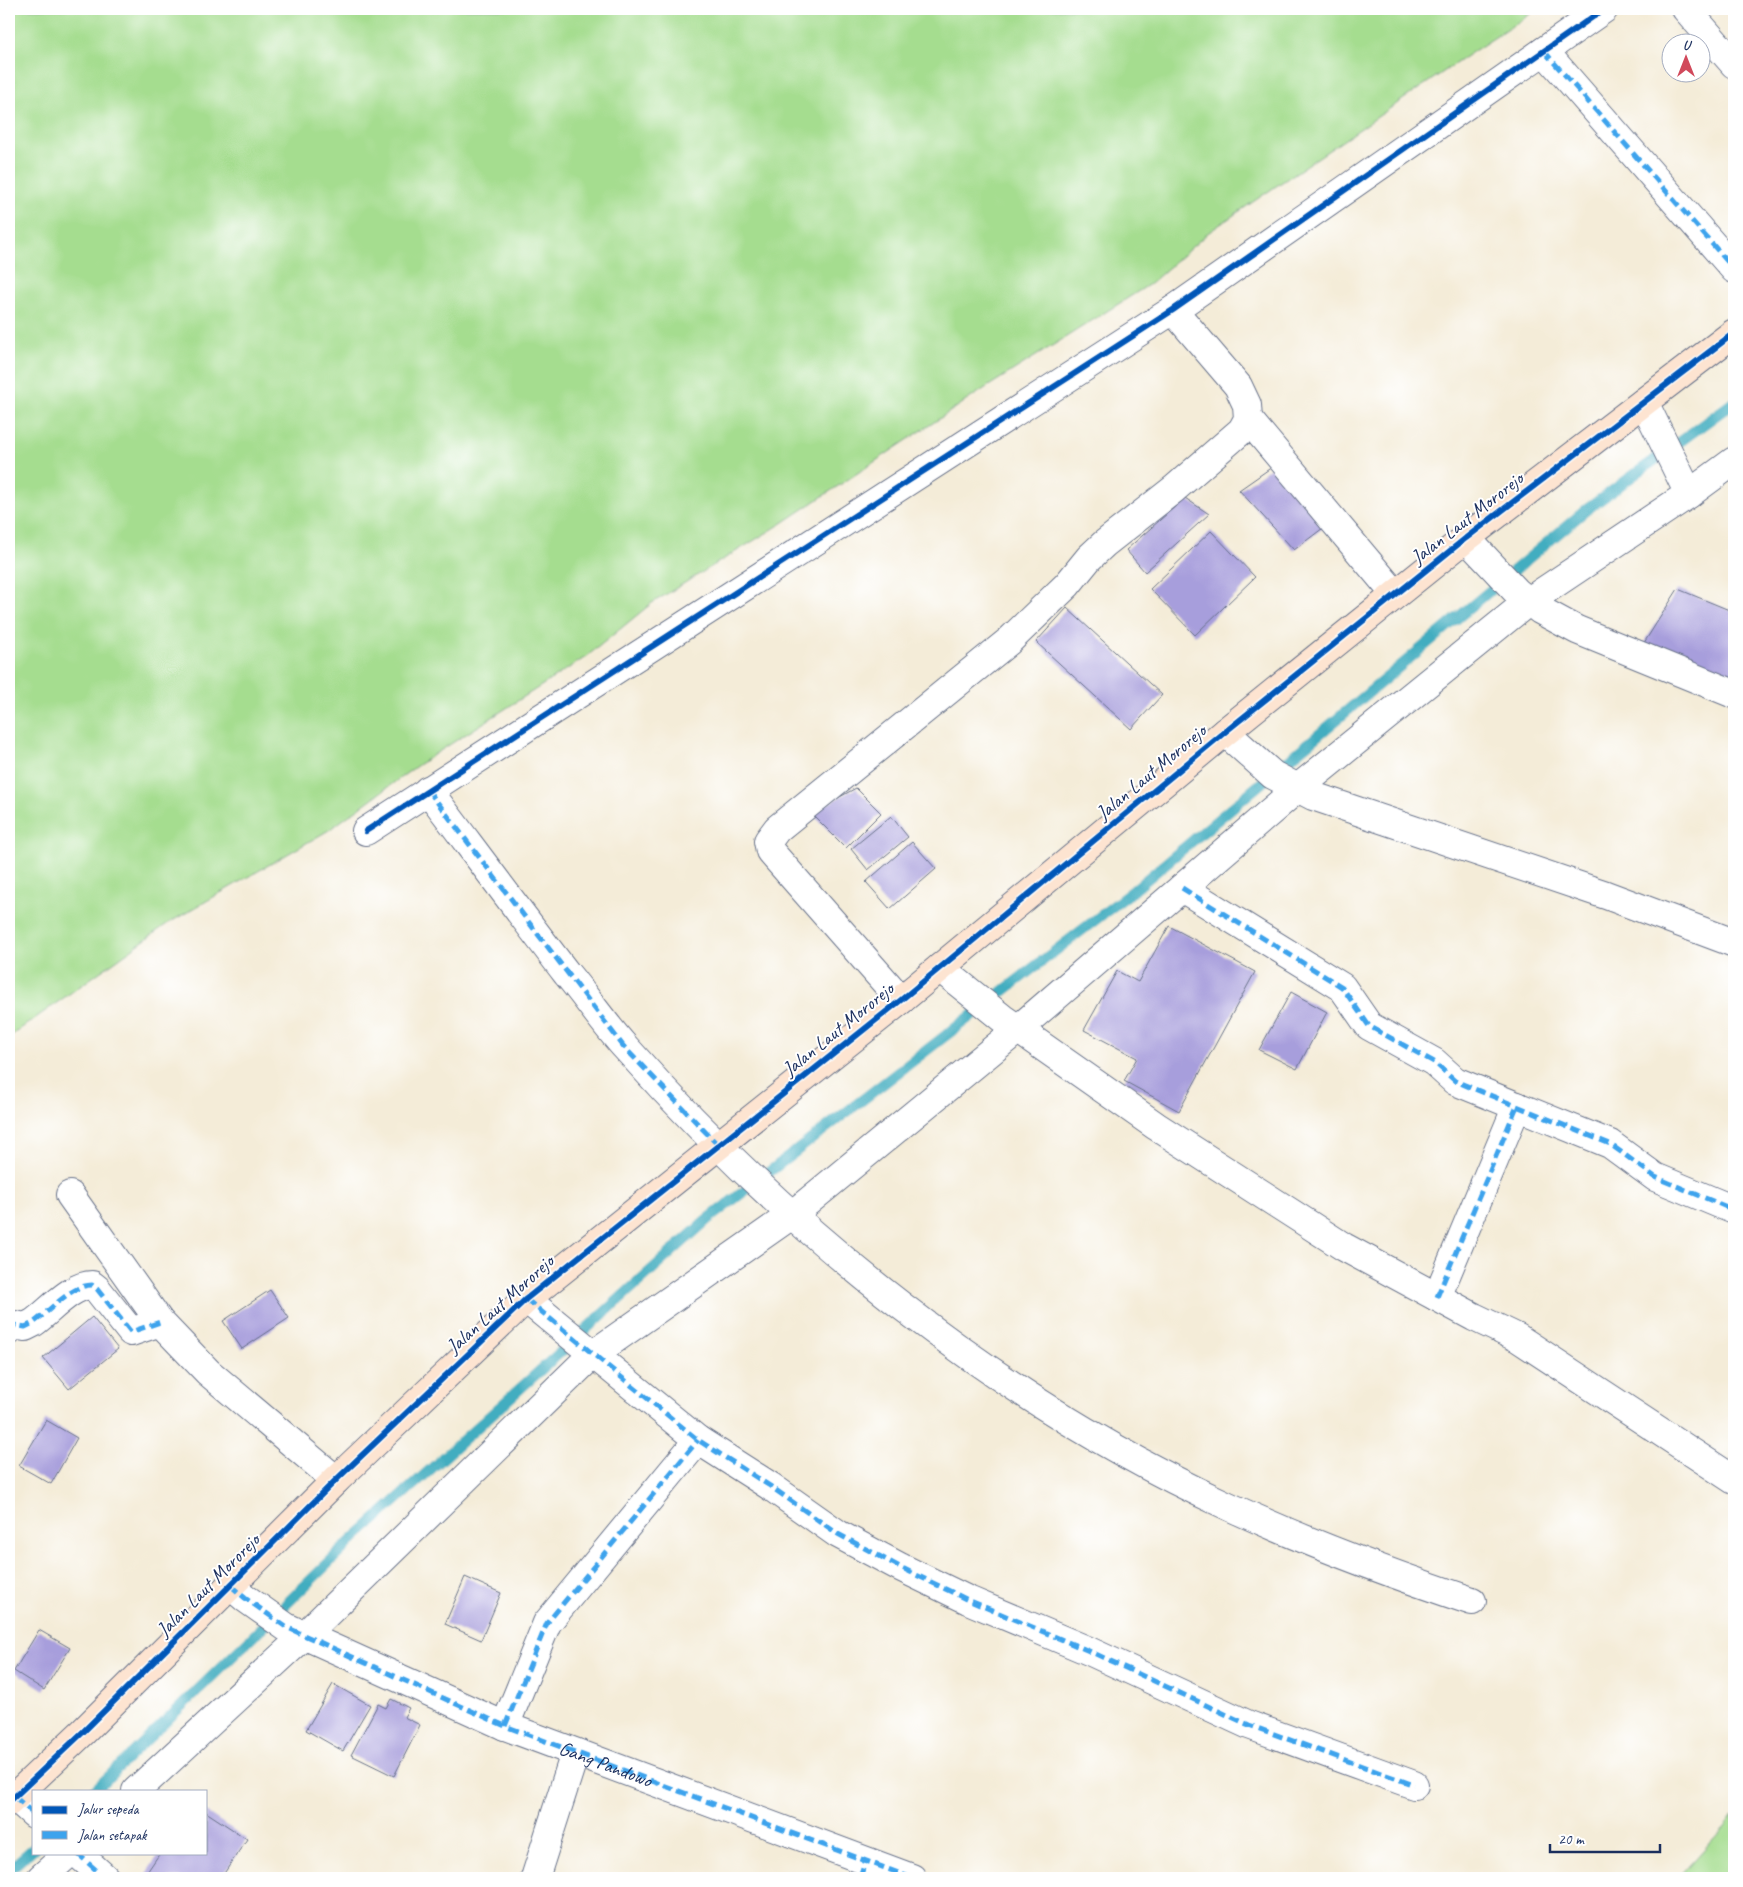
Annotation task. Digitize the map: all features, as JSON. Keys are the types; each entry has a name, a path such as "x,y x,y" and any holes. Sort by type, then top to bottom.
{"street":[{"path":"366,830 1173,310 1604,9"},
{"path":"1686,9 1734,64"},
{"path":"1544,51 1734,269"},
{"path":"901,1000 770,851 768,841 776,829 1010,641 1067,585 1094,553 1224,447 1242,430 1248,419 1247,404 1238,386 1173,310"},
{"name":"Jalan Laut Mororejo","path":"36,1790 83,1732 238,1591 336,1480 526,1298 727,1153 901,1000 950,976 1225,732 1466,538 1734,334"},
{"path":"1644,402 1689,494"},
{"path":"1248,419 1396,594"},
{"path":"137,1790 295,1631 585,1348 793,1214 1010,1024 1182,888 1523,596 1689,494 1734,461"},
{"path":"1466,538 1523,596 1540,610 1576,630 1734,694"},
{"path":"1225,732 1274,775 1313,796 1606,895 1734,943"},
{"path":"428,790 624,1046 767,1192 850,1265 928,1326 992,1371 1067,1419 1144,1464 1224,1504 1305,1540 1388,1573 1472,1601"},
{"path":"1182,888 1342,987 1369,1026 1434,1062 1455,1081 1610,1144 1655,1176 1734,1210"},
{"path":"950,976 1010,1024 1156,1126 1344,1247 1518,1338 1734,1480"},
{"path":"1437,1297 1517,1106"},
{"path":"70,1195 160,1322 208,1372 336,1480"},
{"path":"9,1331 15,1325 25,1327 33,1323 75,1288 86,1284 92,1284 97,1289 131,1332 160,1322"},
{"path":"526,1298 698,1440 770,1486 838,1534 968,1600 1089,1651 1249,1725 1414,1785"},
{"path":"505,1726 547,1623 698,1440"},
{"name":"Gang Pandowo","path":"238,1591 295,1631 505,1726 863,1870 912,1878"},
{"path":"535,1878 575,1753"},
{"name":"Jalan Laut Mororejo","path":"22,1807 32,1795"},
{"path":"42,1878 68,1854"},
{"path":"78,1854 105,1878"}],"green space":[{"path":"9,9 1538,9 1209,232 1150,284 987,387 781,524 652,603 586,657 418,765 329,830 167,924 9,1037"},
{"path":"1734,1816 1734,1878 1678,1878"}],"building":[{"path":"1272,467 1327,525 1294,550 1239,490"},
{"path":"1185,498 1209,514 1145,572 1126,550"},
{"path":"1211,531 1255,577 1195,635 1150,589"},
{"path":"1678,589 1734,612 1734,685 1642,646"},
{"path":"1067,608 1162,695 1131,729 1036,642"},
{"path":"856,788 881,813 846,848 811,813"},
{"path":"891,816 908,837 868,870 851,849"},
{"path":"912,842 936,869 890,909 866,882"},
{"path":"1169,926 1255,972 1179,1111 1124,1081 1137,1058 1084,1030 1117,971 1138,982"},
{"path":"1291,992 1327,1012 1297,1069 1259,1050"},
{"path":"270,1290 289,1318 242,1349 223,1321"},
{"path":"92,1317 118,1349 69,1389 43,1358"},
{"path":"46,1420 77,1438 51,1484 19,1466"},
{"path":"465,1577 501,1593 481,1640 445,1624"},
{"path":"39,1630 70,1648 44,1690 14,1671"},
{"path":"333,1684 370,1705 343,1751 306,1730"},
{"path":"391,1699 409,1708 404,1717 420,1725 394,1776 351,1755 378,1704 386,1708"},
{"path":"208,1813 247,1839 221,1878 143,1878 159,1854 208,1854"}],"waterway":[{"path":"95,1790 350,1542 707,1220 1134,890 1586,510 1734,402"},
{"path":"9,1870 32,1850"}],"marked path":[{"path":"1544,51 1734,269"},
{"path":"428,790 624,1047 719,1146"},
{"path":"1182,888 1342,987 1369,1026 1434,1062 1455,1081 1610,1144 1655,1177 1734,1210"},
{"path":"1437,1297 1517,1106"},
{"path":"9,1331 15,1325 25,1327 33,1323 76,1289 92,1285 131,1332 160,1322"},
{"path":"526,1299 698,1440 770,1486 838,1534 968,1600 1089,1651 1249,1725 1414,1785"},
{"path":"505,1726 547,1623 698,1440"},
{"path":"230,1585 286,1627 505,1726 912,1878"},
{"path":"15,1797 32,1812"},
{"path":"78,1854 105,1878"},
{"path":"860,1878 865,1862"}],"cycle path":[{"path":"366,831 1173,310 1604,9"},
{"path":"9,1802 83,1732 336,1480 526,1299 901,1000 1225,732 1466,538 1734,333"}]}
